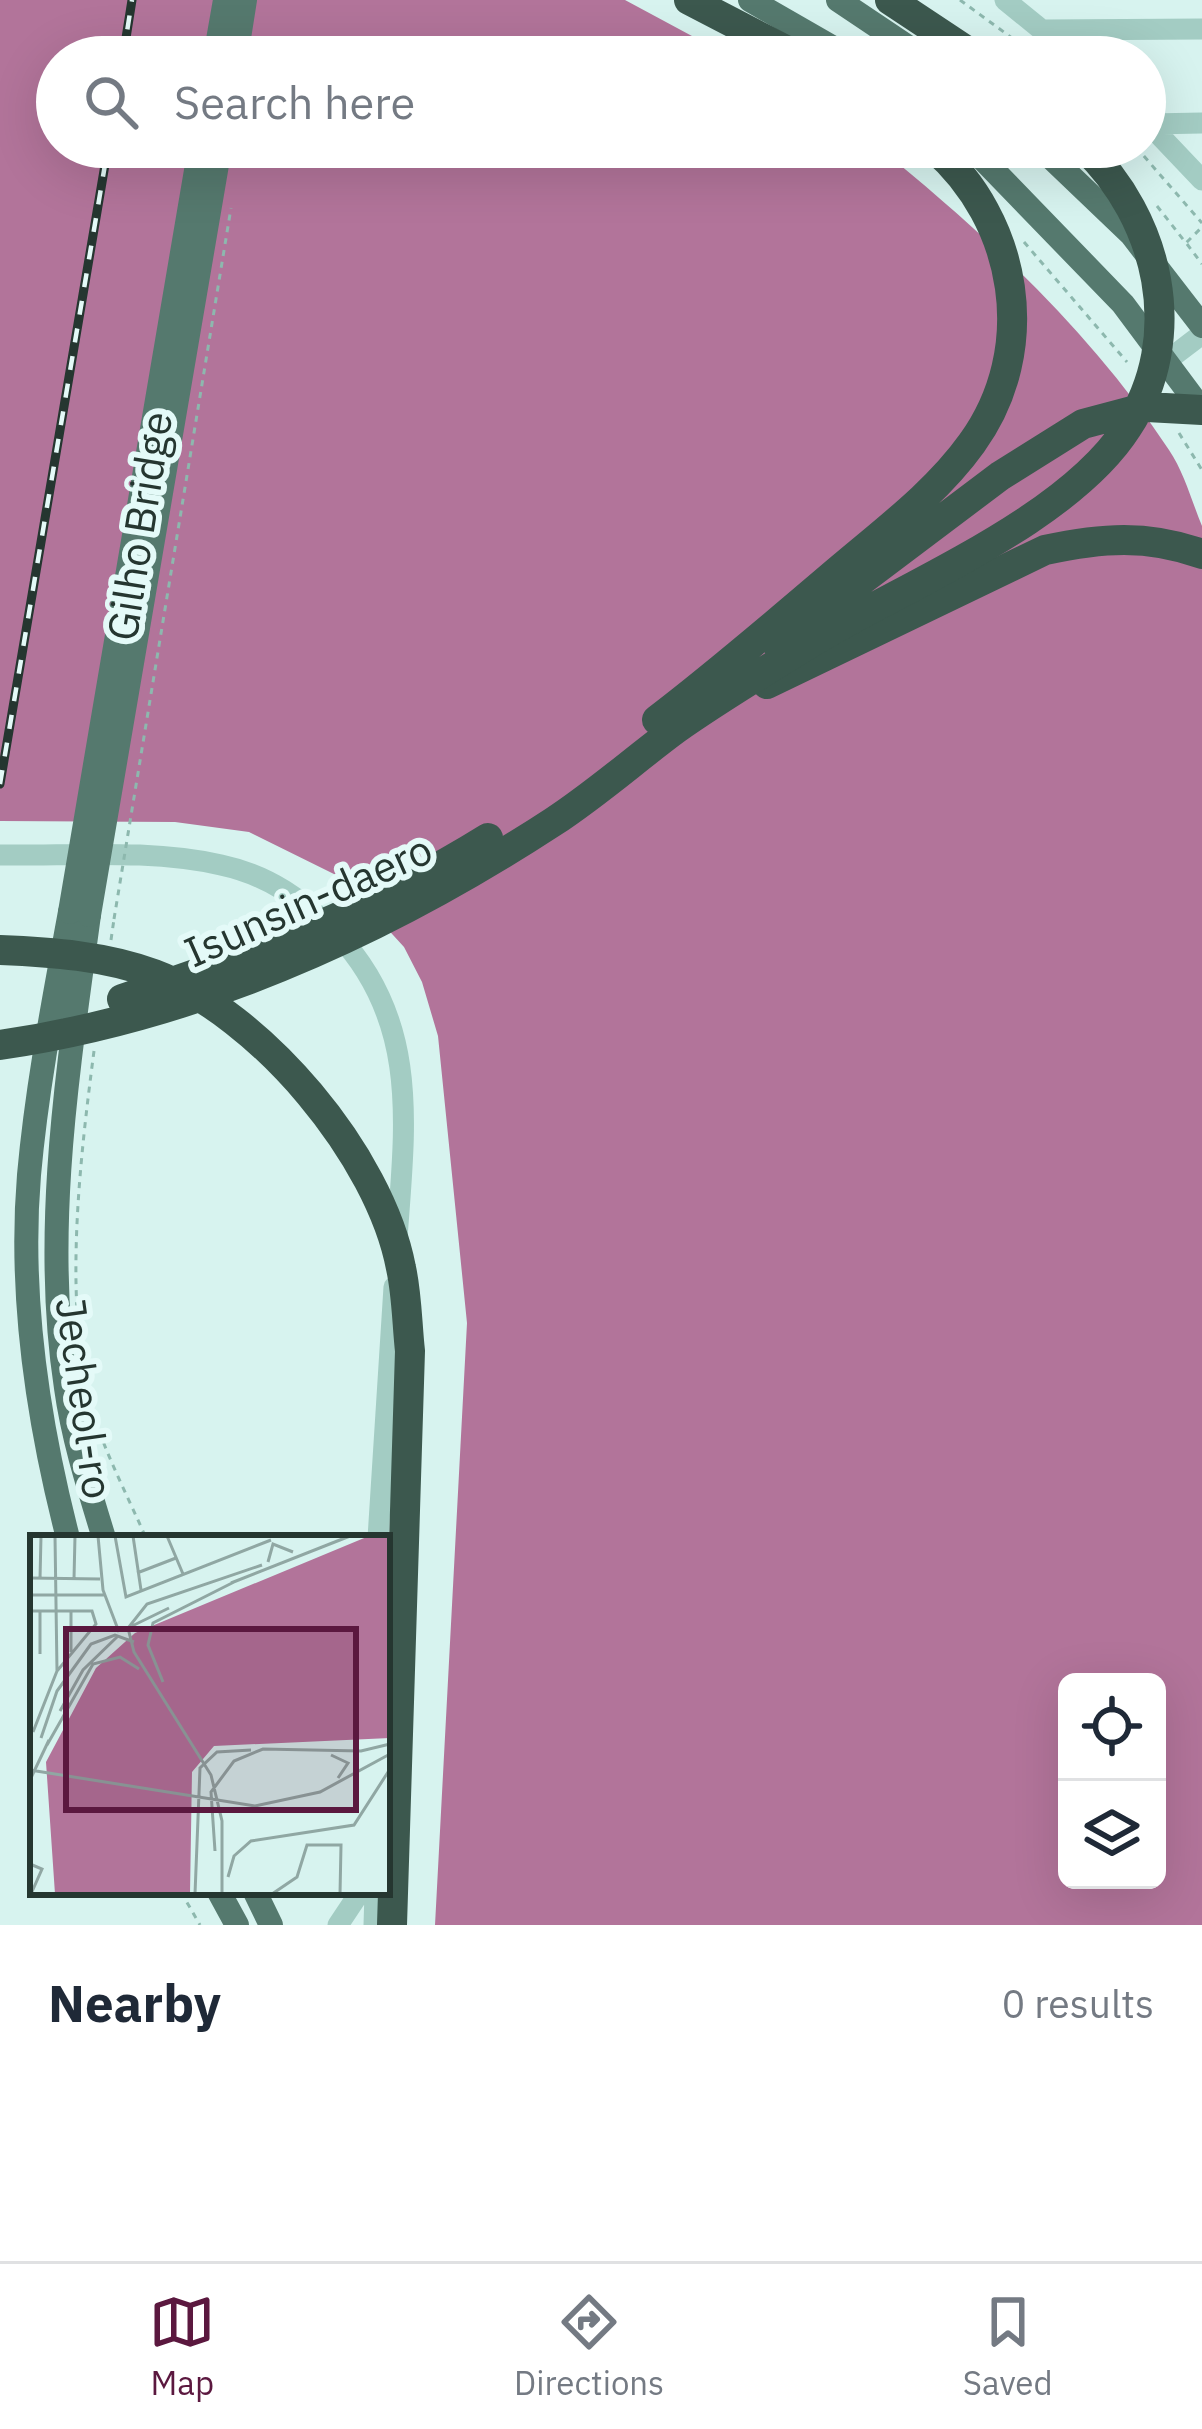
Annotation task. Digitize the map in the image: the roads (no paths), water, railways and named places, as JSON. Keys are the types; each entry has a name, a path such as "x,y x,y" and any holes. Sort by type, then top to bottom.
{"highway":[{"path":"689,0 758,36"},
{"path":"890,0 944,36"},
{"path":"621,763 916,505 972,443 996,401 1010,354 1009,269 993,220 958,168"},
{"path":"621,763 775,665 1049,504 1092,472 1121,436 1153,369 1158,289 1148,242 1123,190 1103,168"},
{"path":"621,763 1043,447 1115,414 1147,407 1202,410"},
{"path":"621,763 768,683 1045,550 1094,539 1145,538 1202,554"},
{"name":"Isunsin-daero","path":"0,1024 119,1000 229,964 426,876 621,763"},
{"name":"Isunsin-daero","path":"0,1045 123,1020 315,952 445,890 621,763"},
{"path":"0,950 82,957 158,975 241,1029 282,1062 326,1110 363,1172 401,1264 410,1351 392,1925"}],"main road":[{"path":"219,36 225,0"},
{"path":"239,36 245,0"},
{"path":"750,0 813,36"},
{"path":"838,0 892,36"},
{"name":"Gilho Bridge","path":"91,915 197,168"},
{"name":"Gilho Bridge","path":"91,915 216,168"},
{"path":"992,168 1083,258 1168,360 1202,410"},
{"path":"1062,168 1131,234 1202,330"},
{"name":"Jecheol-ro","path":"67,1535 32,1347 27,1253 41,1074 91,915"},
{"name":"Jecheol-ro","path":"91,915 62,1110 59,1215 65,1386 103,1535"},
{"path":"221,1895 237,1925"},
{"path":"256,1895 271,1925"}],"street":[{"path":"1005,0 1052,36"},
{"path":"1045,30 1202,29"},
{"path":"1166,122 1202,123"},
{"path":"1166,142 1202,180"},
{"path":"1168,360 1202,330"},
{"path":"0,855 220,865 278,885 312,908 373,975 396,1035 403,1149 378,1535"},
{"path":"338,1925 358,1895"},
{"path":"374,1925 375,1895"}],"railway":[{"path":"126,36 132,0"},
{"path":"0,784 104,168"}]}
